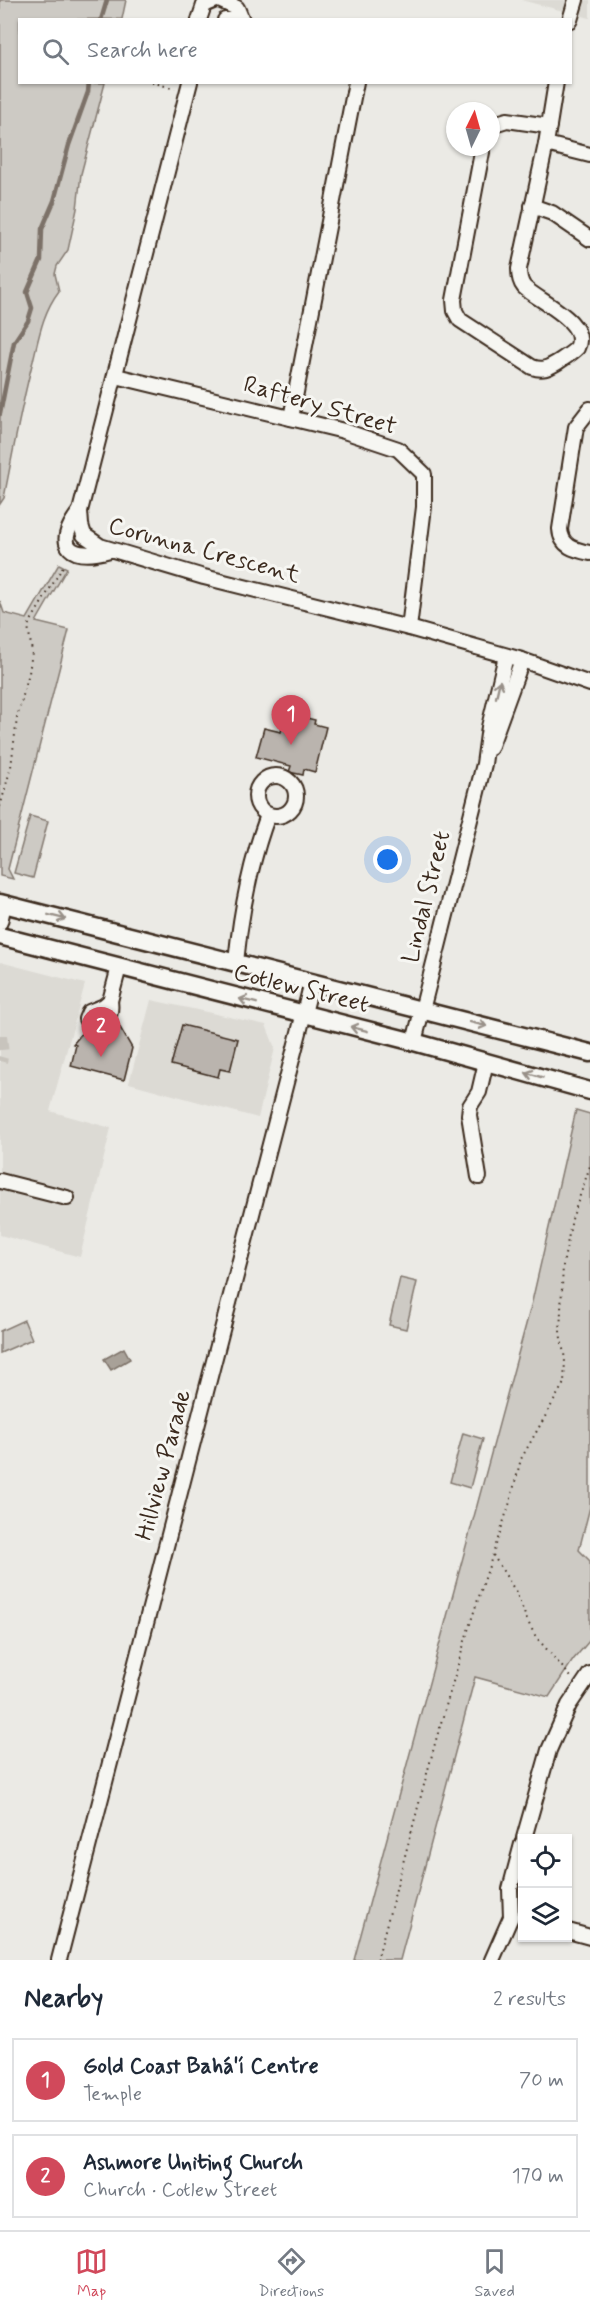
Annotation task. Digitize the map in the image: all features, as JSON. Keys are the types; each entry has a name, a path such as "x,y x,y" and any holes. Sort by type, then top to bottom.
{"main road":[{"name":"Cotlew Street","path":"2,903 590,1053"},
{"name":"Cotlew Street","path":"0,936 414,1042 590,1091"}],"street":[{"path":"200,18 204,5 217,0 237,8 241,18"},
{"path":"571,18 576,0"},
{"path":"291,418 356,84"},
{"path":"481,156 454,300 455,311 460,320 532,367 542,369 550,367 574,351 580,342 580,328 573,319 526,288 521,282 519,269 546,144 556,84"},
{"name":"Corunna Crescent","path":"189,87 80,511 84,535 93,543 204,577 409,628 522,660 590,684"},
{"path":"500,122 507,120 549,126"},
{"path":"546,144 590,155"},
{"path":"532,206 552,213 590,239"},
{"name":"Raftery Street","path":"116,376 344,431 398,449 424,474 424,507 409,628"},
{"path":"590,409 576,427 560,529 562,540 567,545 574,550 590,554"},
{"path":"80,511 66,534 68,544 74,552 89,554 112,549"},
{"name":"Lindal Street","path":"414,1042 484,764 489,727 506,656"},
{"name":"Lindal Street","path":"484,764 522,660"},
{"path":"236,962 244,892 252,874 253,855 268,815"},
{"path":"0,922 2,903"},
{"path":"92,1026 86,1019 89,1012 110,1001 119,968"},
{"name":"Hillview Parade","path":"59,1960 312,982"},
{"path":"479,1177 469,1115 470,1106 479,1092 486,1062"},
{"path":"0,1181 68,1198"},
{"path":"525,1834 549,1750 569,1705 590,1674"},
{"path":"492,1960 517,1918 510,1888 518,1859"},
{"path":"572,1932 590,1937"}],"path":[{"path":"167,84 189,87"},
{"path":"0,807 11,767 17,718 29,673 32,652 28,626 68,558 74,552"},
{"path":"377,1960 436,1740 510,1502 521,1459 562,1389 565,1359 560,1333 563,1265 572,1219 590,1166"},
{"path":"493,1555 516,1592 536,1637 580,1687"}],"shaded area":[{"path":"0,0 126,0 122,18 18,18 18,84 105,84 81,174 77,209 68,250 57,266 55,274 59,291 49,307 40,333 4,498 0,504"},
{"path":"521,0 590,0 590,18"},
{"path":"59,564 67,568 36,622 69,630 8,869 13,879 0,876 0,601 4,613 27,619"},
{"path":"30,816 48,821 33,878 14,873"},
{"path":"0,962 85,984 50,1111 111,1128 80,1257 0,1235"},
{"path":"151,1000 266,1025 275,1048 258,1118 129,1083"},
{"path":"576,1110 590,1114 590,1507 579,1550 590,1561 590,1640 573,1660 549,1697 475,1677 400,1960 354,1960 531,1306"},
{"path":"400,1278 417,1282 406,1329 389,1325"},
{"path":"24,1320 32,1339 0,1353 0,1331"},
{"path":"124,1348 130,1359 111,1370 104,1359"},
{"path":"463,1433 483,1439 470,1488 450,1482"}],"building":[{"path":"286,713 315,720 314,724 326,727 315,772 304,769 303,775 289,772 291,766 256,757 264,728 281,732"},
{"path":"118,1024 132,1048 124,1080 71,1066 76,1045 73,1044 84,1031 95,1036"},
{"path":"182,1025 238,1039 230,1071 220,1069 218,1077 171,1065"}],"waterway":[{"path":"102,18 107,0"},
{"path":"0,414 14,342 28,321 32,308 27,292 41,260 42,229 54,201 89,84"}],"tunnel":[{"path":"0,1036 2,1054 0,1061"}],"place":[{"name":"Gold Coast Bahá'í Centre","path":"291,745"},
{"name":"Ashmore Uniting Church","path":"101,1057"}]}
